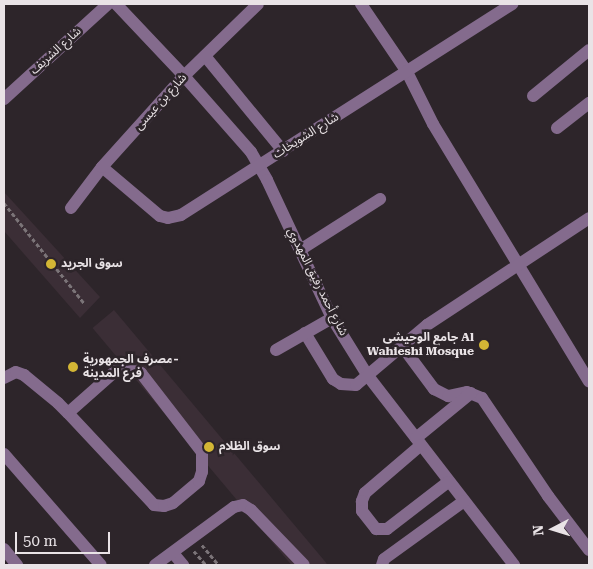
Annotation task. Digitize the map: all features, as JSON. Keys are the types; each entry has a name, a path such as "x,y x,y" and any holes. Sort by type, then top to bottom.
{"street":[{"name":"شارع الشريف","path":"4,99 108,4"},
{"name":"شارع أحمد رفيق المهدوي","path":"116,4 184,76 260,165 332,318 368,376 514,565"},
{"name":"شارع بن عيسى","path":"71,208 102,167 184,76 258,4"},
{"path":"361,4 407,72 434,124 589,382"},
{"name":"شارع الشويخات","path":"102,167 160,216 168,218 181,215 512,4"},
{"path":"533,96 589,50"},
{"path":"205,56 283,151"},
{"path":"557,128 589,103"},
{"path":"300,250 380,199"},
{"path":"305,333 333,379 348,385 356,385 427,325 589,218"},
{"path":"276,350 332,318"},
{"path":"402,346 434,389 448,396 471,393 482,398 548,496 589,550"},
{"path":"4,378 16,372 24,375 68,413 154,505 164,506 173,503 199,481 202,472 202,452 141,373 130,368 120,367 68,413"},
{"path":"448,482 387,530 376,529 362,511 362,501 365,493 471,393"},
{"path":"4,454 101,565"},
{"path":"382,565 384,559 464,501"},
{"path":"155,565 234,507 243,505 251,510 304,565"},
{"path":"4,549 17,565"},
{"path":"172,553 183,565"}],"path":[{"path":"4,203 85,304"},
{"path":"191,540 206,565"},
{"path":"191,540 219,565"}],"shaded area":[{"name":"سوق الجريد","path":"4,192 100,297 80,318 4,231"},
{"name":"سوق الظلام","path":"114,310 327,564 291,565 93,328"}],"place":[{"name":"سوق الجريد","path":"51,264"},
{"name":"جامع الوحيشي Al Wahieshi Mosque","path":"484,345"},
{"name":"مصرف الجمهورية- فرع المدينة","path":"73,367"},
{"name":"سوق الظلام","path":"209,447"}]}
